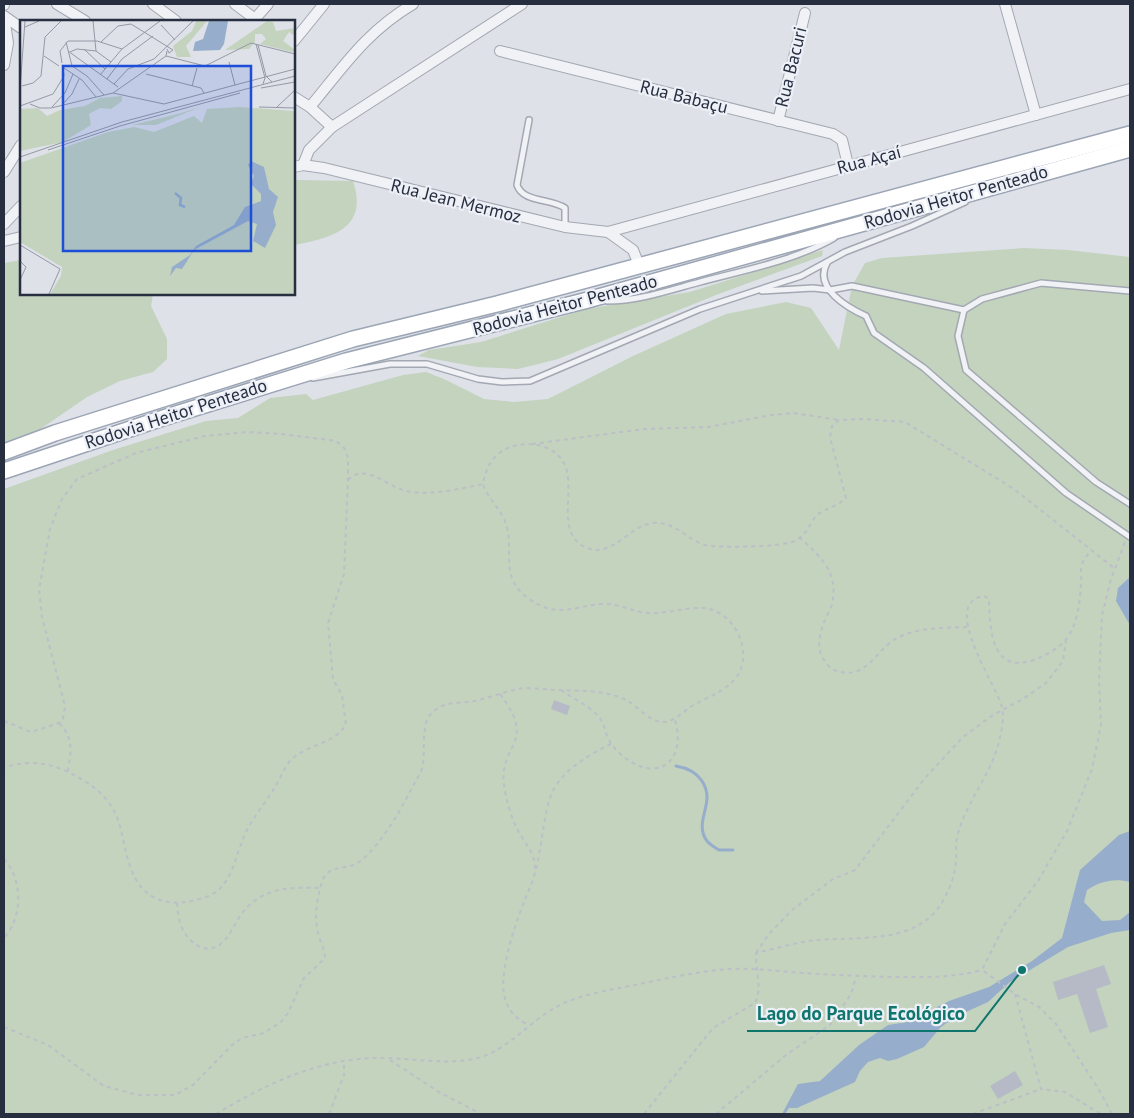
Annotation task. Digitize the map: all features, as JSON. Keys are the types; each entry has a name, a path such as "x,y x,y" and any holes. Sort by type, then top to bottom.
{"main road":[{"name":"Rodovia Heitor Penteado","path":"4,452 55,433 352,339 497,304 1130,134"},
{"name":"Rodovia Heitor Penteado","path":"4,471 346,361 584,301 1130,149"}],"street":[{"path":"57,4 83,20"},
{"path":"153,4 175,20"},
{"path":"235,4 254,20 268,4"},
{"path":"295,40 324,4"},
{"path":"310,108 367,38 391,17 413,4"},
{"path":"298,166 309,150 332,127 522,4"},
{"path":"1006,4 1036,115"},
{"name":"Rua Bacuri","path":"778,121 805,13"},
{"path":"4,16 20,27"},
{"path":"4,16 8,43 4,65"},
{"name":"Rua Babaçu","path":"500,51 833,134 842,140 848,165"},
{"name":"Rua Açaí","path":"608,232 1130,89"},
{"path":"295,98 332,127"},
{"path":"4,172 20,147"},
{"name":"Rua Jean Mermoz","path":"298,166 324,168 565,227 608,232"},
{"path":"4,224 20,207"},
{"path":"608,232 633,250 639,265"},
{"path":"4,241 20,237"}],"lane":[{"path":"529,120 518,185 520,192 525,196 558,204 565,208 565,227"},
{"path":"251,390 390,364 427,364 478,379 502,382 530,381 700,310 801,276 845,252 912,226 1002,184"},
{"path":"828,262 824,269 824,281 847,307 866,316 874,333 924,368 1066,493 1129,536"},
{"path":"756,291 814,288 830,290 852,286 964,310 982,299 1041,282 1130,291"},
{"path":"964,310 958,336 966,370 1096,482 1130,504"}],"path":[{"path":"530,444 635,430 709,427 786,414 839,420 864,419 905,422 1014,489 1090,551 1114,568"},
{"path":"4,1027 48,1045 104,1086 138,1095 175,1094 193,1085 232,1045 242,1038 264,1033 275,1028 288,1013 304,978 325,958 316,923 322,880 328,871 352,866 360,861 380,840 404,803 422,768 426,723 431,713 435,710 455,702 478,700 524,688 605,693 625,700 654,720 663,722 675,719 684,711 727,688 741,669 743,643 729,621 719,612 705,608 645,613 603,604 564,611 545,609 528,598 514,585 508,560 507,528 503,516 484,484 490,464 501,452 518,443 530,444 549,449 561,457 567,467 569,526 579,543 587,548 609,547 637,529 656,523 674,526 705,544 720,546 791,542 809,530 817,515 837,506 846,498 830,437 832,426 839,420"},
{"path":"4,721 31,732 59,723 64,714 64,698 42,617 39,590 50,529 57,509 77,479 136,453 205,436 247,432 282,434 336,441 345,449 348,458 348,480 344,574 328,623 333,678 342,695 346,725 342,732 325,742 306,749 290,762 246,832 227,880 209,896 177,903 159,900 140,886 130,867 115,814 104,796 91,783 55,767 30,762 4,768"},
{"path":"348,480 354,474 363,472 401,489 417,492 484,484"},
{"path":"982,970 1005,924 1038,881 1066,831 1092,769 1101,725 1099,680 1102,615 1114,568 1129,536"},
{"path":"798,537 828,566 834,582 832,605 820,637 820,651 826,663 834,671 850,674 864,669 885,647 898,638 916,631 968,627"},
{"path":"644,1114 713,1028 754,1003 760,984 755,970 756,953 769,934 792,910 833,879 855,870 925,778 963,737 1046,683 1063,661 1066,640 1077,618 1082,582 1081,565 1090,551"},
{"path":"756,953 807,941 897,934 916,927 932,916 945,899 952,881 957,839 997,749 1003,724 1002,710 968,627 967,609 969,603 984,596 989,599 990,636 994,645 1011,662 1022,663 1035,659 1066,640"},
{"path":"561,690 589,707 599,717 612,744 619,753 642,767 656,768 664,766 674,757 677,749 675,719"},
{"path":"500,694 517,722 518,731 507,761 504,784 516,828 530,849 536,871"},
{"path":"59,723 69,733 71,752 68,772"},
{"path":"528,1026 515,1017 506,1003 502,988 514,931 536,871 552,793 563,779 589,755 612,744"},
{"path":"4,859 16,882 18,902 16,919 4,938"},
{"path":"177,903 184,933 197,946 210,949 222,944 234,922 258,898 281,889 320,888"},
{"path":"204,1114 216,1114 244,1097 311,1069 344,1061 388,1058 446,1062 475,1059 508,1043 528,1026 556,1007 587,994 718,970 755,970 856,977 951,977 982,970 1015,994 1038,1007 1056,1024 1098,1088 1112,1114"},
{"path":"716,1114 786,1055 830,1025 851,994 856,977"},
{"path":"1015,994 1041,1089"},
{"path":"388,1058 439,1092 481,1114"},
{"path":"329,1114 344,1075 344,1061"},
{"path":"973,1114 1041,1089 1065,1092 1101,1114"}],"green space":[{"path":"295,180 353,181 357,197 356,210 351,220 343,228 321,239 295,245"},
{"path":"1024,248 1068,250 1130,257 1130,1114 4,1114 4,489 113,450 206,421 238,418 270,398 306,394 313,400 403,375 426,372 484,399 514,402 548,399 633,356 726,314 786,302 811,308 839,350 852,286 865,263 882,258"},
{"path":"823,250 822,256 716,295 558,359 518,369 477,367 418,356 429,350 481,342 586,309 690,292"},
{"path":"20,260 20,295 153,295 151,306 167,339 167,359 153,372 120,381 87,397 4,454 4,263"}],"water":[{"path":"1130,577 1130,625 1116,601 1118,588"},
{"path":"1130,831 1130,882 1113,880 1097,884 1087,890 1084,902 1102,921 1120,920 1130,912 1130,930 1111,933 1068,947 1010,982 988,1002 955,1017 941,1027 924,1047 897,1059 888,1061 880,1058 868,1062 860,1071 855,1082 797,1108 789,1108 785,1114 782,1114 798,1084 820,1081 859,1045 888,1025 908,1022 949,1001 989,987 1032,961 1062,938 1080,870 1119,835"}],"building":[{"path":"554,700 570,706 567,715 551,709"},
{"path":"1104,965 1111,984 1096,989 1108,1027 1090,1033 1077,994 1058,1000 1053,982"},
{"path":"1015,1071 1023,1085 998,1099 990,1086"}],"waterway":[{"path":"676,766 688,769 694,773 700,778 706,789 707,796 702,824 706,840 719,850 733,850"}],"place":[{"name":"Lago do Parque Ecológico","path":"1022,970"}]}
